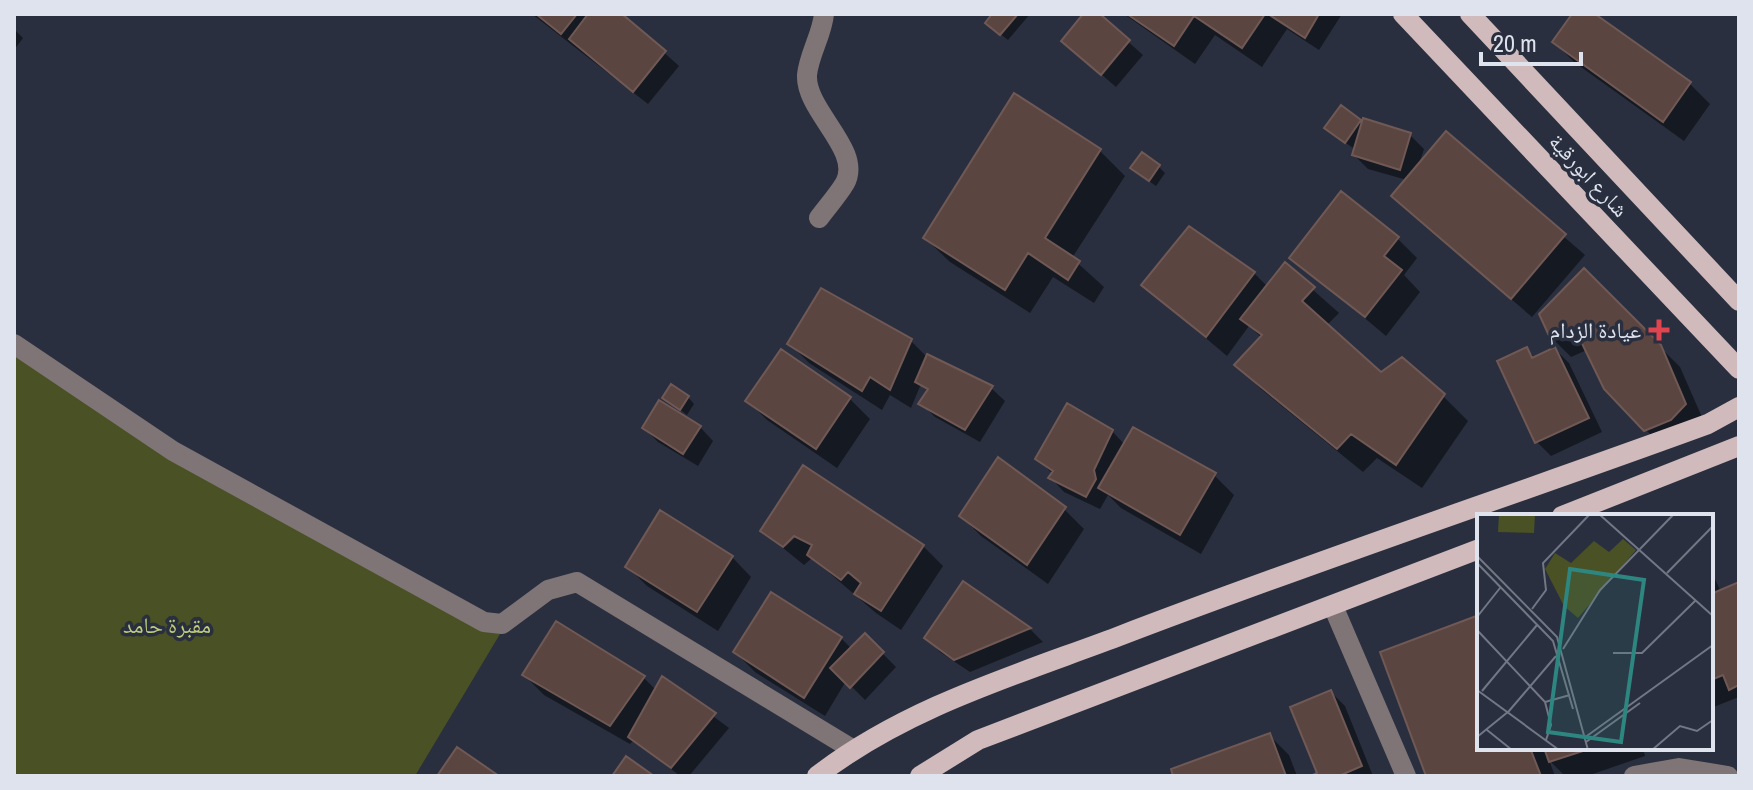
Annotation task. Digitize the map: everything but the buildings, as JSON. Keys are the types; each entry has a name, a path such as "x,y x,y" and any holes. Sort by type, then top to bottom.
{"main road":[{"name":"شارع ابورقية","path":"1403,14 1739,369"},
{"name":"شارع ابورقية","path":"1470,14 1739,301"},
{"path":"817,776 852,749 951,698 1305,565 1694,430 1739,407"},
{"path":"1567,514 1739,446"},
{"path":"920,776 978,740 1477,550"}],"street":[{"path":"819,218 846,181 849,169 845,151 812,95 807,75 824,14"},
{"path":"14,344 173,451 484,622 502,624 548,590 577,582 852,749"},
{"path":"1333,606 1406,776"},
{"path":"1634,776 1679,768 1728,776"}],"green space":[{"name":"مقبرة حامد","path":"14,346 155,445 500,634 415,776 14,776"}],"place":[{"name":"عيادة الزدام","path":"1659,330"}]}
